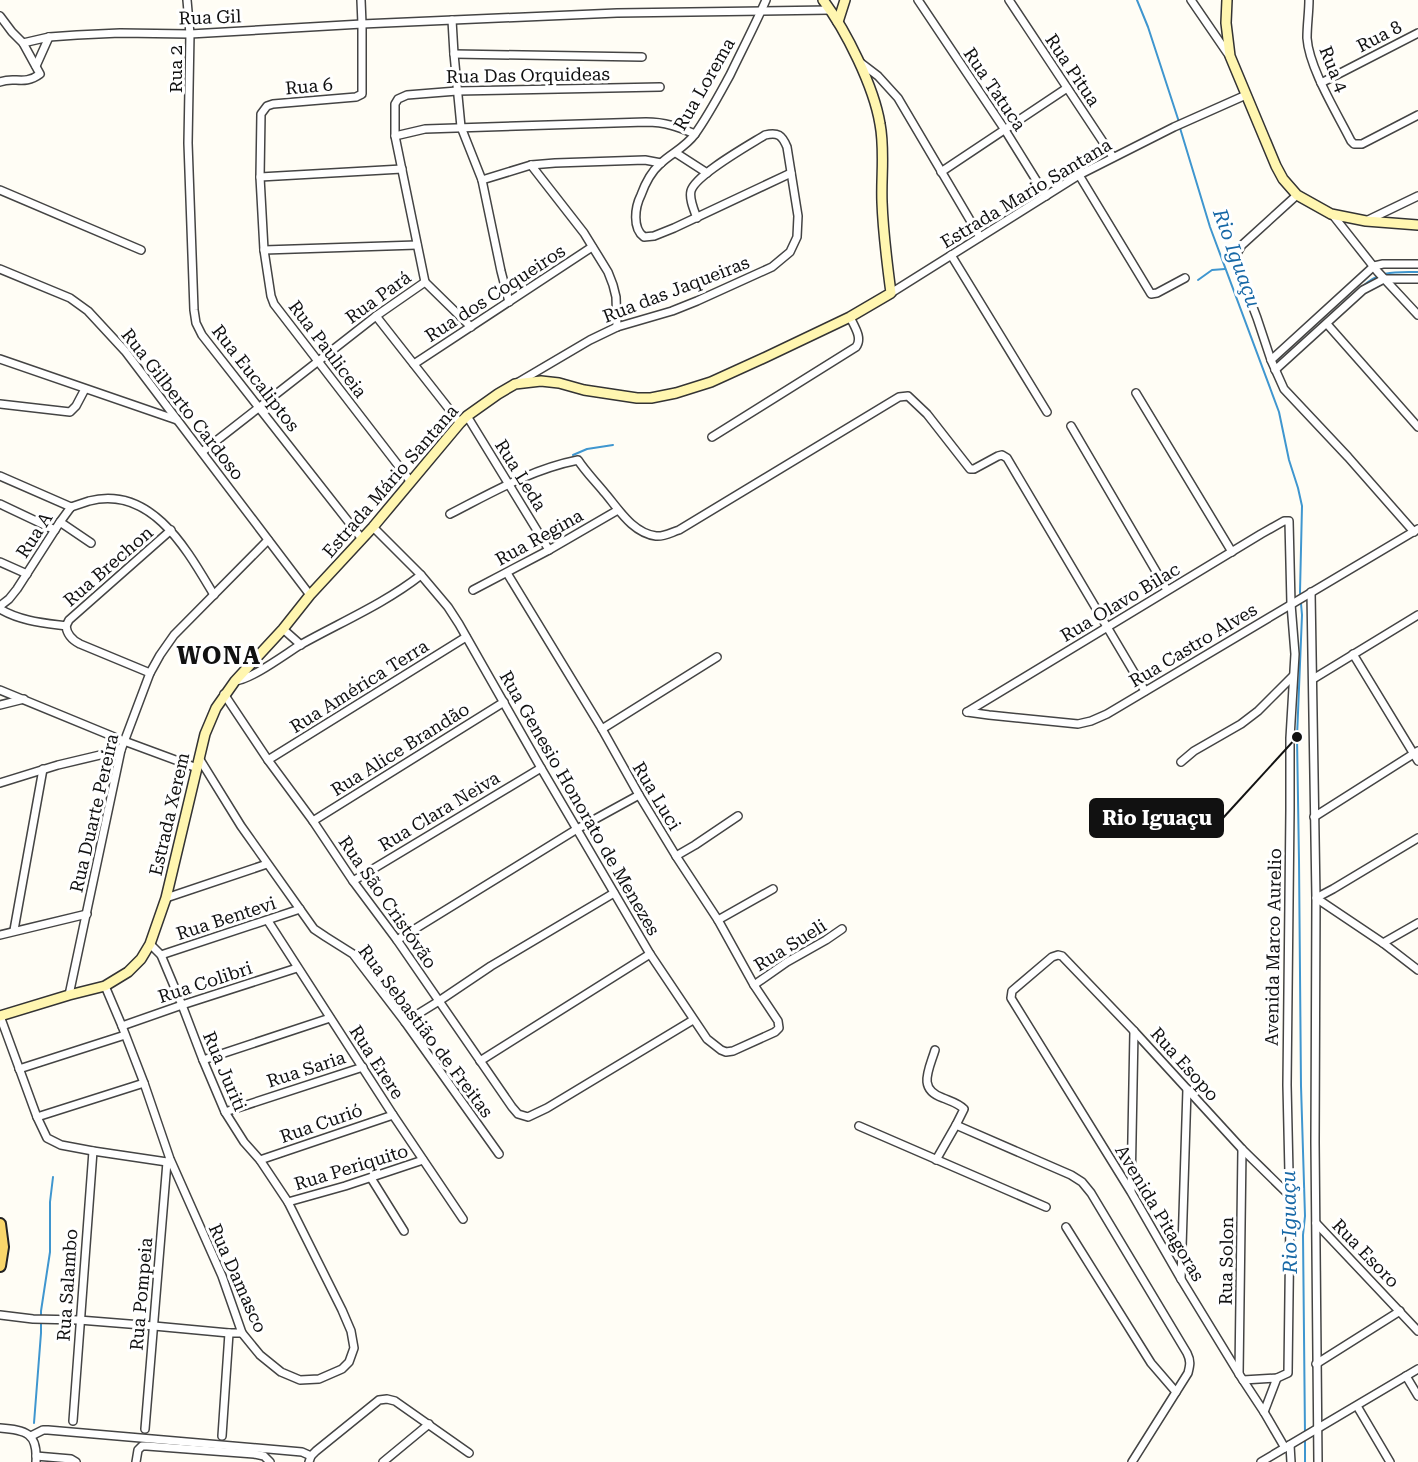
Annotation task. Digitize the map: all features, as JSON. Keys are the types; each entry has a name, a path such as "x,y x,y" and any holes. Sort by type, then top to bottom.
{"main road":[{"path":"0,1224 3,1247 0,1266"}],"street":[{"name":"Rua 2","path":"187,0 190,34 189,103"},
{"path":"361,0 362,24"},
{"name":"Rua Lorema","path":"697,218 654,236 644,237 637,229 636,213 639,198 648,180 661,163 676,153 695,134 717,100 766,0"},
{"path":"823,0 831,10 859,61 872,93 880,123 883,158 882,201 891,293"},
{"path":"831,10 845,0"},
{"path":"838,22 845,0"},
{"name":"Rua Tatuca","path":"918,0 1046,196"},
{"name":"Rua Pitua","path":"1009,0 1113,157"},
{"path":"1191,0 1230,56 1276,166 1283,179 1297,195 1331,214 1366,221 1418,225"},
{"path":"1227,0 1226,23 1230,56"},
{"path":"1309,2 1317,0"},
{"name":"Rua 4","path":"1309,2 1307,38 1313,65 1351,141 1354,144 1362,144 1418,115"},
{"name":"Rua Gil","path":"23,43 49,37 120,33 190,34 617,13 831,10"},
{"path":"0,16 23,43 40,74 30,80 0,82"},
{"path":"452,20 453,54 461,128 482,180 509,302"},
{"name":"Rua 6","path":"263,110 273,104 360,95 363,90 362,24"},
{"name":"Rua 8","path":"1321,83 1418,33"},
{"path":"36,66 49,37"},
{"path":"453,54 642,57"},
{"path":"859,61 878,76 898,98 980,237"},
{"name":"Rua Das Orquideas","path":"398,99 407,95 457,91 660,87"},
{"path":"942,172 1067,88"},
{"name":"Estrada Mario Santana","path":"891,293 1113,157 1246,95"},
{"name":"Rua Pará","path":"202,452 376,316 424,282 395,136 395,104 398,99"},
{"name":"Rua Eucaliptos","path":"189,103 189,173 196,323 202,335 362,538"},
{"name":"Rua Pauliceia","path":"263,110 260,119 260,177 264,250 274,304 411,482"},
{"path":"395,136 426,129 661,122 695,134"},
{"name":"Rua das Jaqueiras","path":"515,384 590,340 617,327 697,301 772,267 790,252 797,237 798,216 787,147 783,139 777,134 765,135 707,173"},
{"path":"676,153 707,173 691,189 690,195 697,218 791,173"},
{"path":"482,180 531,165 645,160 661,163"},
{"path":"531,165 584,233 608,272 616,297 617,327"},
{"path":"260,177 402,169"},
{"path":"1079,176 1151,294 1185,278"},
{"path":"0,190 141,250"},
{"path":"1297,195 1242,245 1236,255 1237,265 1284,389 1416,531"},
{"path":"1366,221 1418,196"},
{"path":"1331,214 1379,273 1418,315"},
{"path":"264,250 417,245"},
{"name":"Rua dos Coqueiros","path":"414,364 592,247"},
{"path":"951,255 1047,412"},
{"path":"1274,366 1327,324 1379,273 1383,264 1418,264"},
{"name":"Rua Gilberto Cardoso","path":"0,269 70,298 88,311 125,351 310,595"},
{"path":"1274,366 1379,273"},
{"path":"1379,273 1418,279"},
{"path":"424,282 471,327"},
{"name":"Estrada Mário Santana","path":"224,694 373,527 464,420 498,394 515,384 541,381 627,397 651,399 676,393 711,382 850,317 891,293"},
{"name":"Rua Leda","path":"376,316 414,364 464,420 508,484 549,550"},
{"path":"711,437 856,347 860,339 850,317"},
{"path":"1327,324 1418,427"},
{"path":"0,360 177,420"},
{"path":"0,404 70,412 85,389"},
{"path":"1136,393 1232,552"},
{"path":"450,514 508,484 560,463 578,460 629,522 644,532 658,536 668,534 679,530 899,397 908,396 927,414 970,470 1002,455 1007,458 1145,691"},
{"path":"1071,426 1167,590"},
{"path":"0,476 71,507 91,500 108,499 126,501 155,516 171,530 214,595"},
{"name":"Rua A","path":"0,608 27,574 71,507"},
{"path":"1,508 55,530"},
{"name":"Rua Regina","path":"473,590 618,510"},
{"name":"Rua Olavo Bilac","path":"967,712 1167,590 1284,521 1289,522"},
{"path":"60,522 91,543"},
{"name":"Avenida Marco Aurelio","path":"1277,1378 1288,1373 1287,1074 1290,738 1295,654 1289,522"},
{"name":"Rua Genesio Honorato de Menezes","path":"373,527 421,575 448,607 650,954 707,1039 726,1052 742,1048 775,1032"},
{"name":"Rua Brechon","path":"66,626 69,620 171,530"},
{"name":"Rua Castro Alves","path":"967,712 1078,724 1091,721 1107,714 1416,531"},
{"name":"Rua Duarte Pereira","path":"69,995 123,741 150,673 174,635 268,540"},
{"path":"0,562 27,574"},
{"name":"Rua Luci","path":"507,573 780,1025 775,1032"},
{"path":"236,681 248,678 301,645 386,599 421,575"},
{"path":"1309,593 1313,678 1316,898 1315,1431 1318,1462"},
{"path":"0,608 15,616 66,626 72,639 80,644 150,673"},
{"path":"1313,678 1418,615"},
{"path":"283,629 301,645"},
{"name":"Rua América Terra","path":"268,760 466,637"},
{"path":"1314,816 1416,755 1353,654"},
{"path":"602,729 717,657"},
{"path":"1181,762 1194,751 1241,724 1258,711 1293,676"},
{"path":"0,690 123,741 197,768"},
{"name":"Rua São Cristóvão","path":"224,694 268,760 518,1114 528,1117 534,1115 693,1020"},
{"name":"Estrada Xerem","path":"0,1016 105,986 134,967 146,952 166,898 210,720 224,694"},
{"path":"0,705 24,699"},
{"name":"Rua Alice Brandão","path":"312,821 504,702"},
{"path":"0,783 43,769 121,750"},
{"name":"Rua Sebastião de Freitas","path":"199,758 241,826 314,929 353,954 405,1022 499,1154"},
{"name":"Rua Clara Neiva","path":"353,881 541,768"},
{"path":"14,930 43,769"},
{"path":"397,940 577,829 639,795"},
{"path":"676,856 738,816"},
{"path":"1316,898 1418,838"},
{"path":"166,898 267,864"},
{"path":"718,920 773,889"},
{"path":"405,1022 491,966 614,893"},
{"path":"1316,898 1383,943 1418,970"},
{"name":"Rua Bentevi","path":"161,955 300,909"},
{"path":"0,935 87,914"},
{"name":"Rua Erere","path":"268,921 393,1115 464,1219"},
{"path":"1383,943 1418,923"},
{"name":"Rua Sueli","path":"754,985 842,929"},
{"name":"Rua Juriti","path":"150,944 161,955 225,1112 288,1202"},
{"path":"480,1060 650,954"},
{"name":"Rua Esopo","path":"1011,993 1015,987 1052,957 1058,955 1065,958 1242,1149 1289,1195"},
{"name":"Rua Colibri","path":"122,1026 297,968"},
{"name":"Rua Damasco","path":"105,986 144,1083 168,1161 222,1276 242,1333 260,1355 281,1372 300,1380 319,1379 342,1369 353,1356 354,1348 351,1331 329,1282 288,1202"},
{"name":"Avenida Pitagoras","path":"1011,993 1011,998 1131,1192 1181,1280 1241,1377 1264,1412 1291,1444"},
{"path":"0,1016 37,1117 44,1133 51,1141 93,1151 168,1161"},
{"path":"202,1060 330,1018"},
{"path":"1131,1192 1134,1031"},
{"path":"19,1069 125,1035"},
{"path":"935,1050 926,1081 927,1086 936,1096 963,1107 964,1111 936,1160"},
{"name":"Rua Saria","path":"225,1112 363,1067"},
{"path":"37,1117 144,1083"},
{"path":"1181,1280 1187,1089"},
{"name":"Rua Curió","path":"260,1160 393,1115"},
{"path":"956,1125 1071,1175 1082,1182 1091,1193 1190,1359 1188,1373 1132,1462"},
{"path":"859,1126 1046,1207"},
{"name":"Rua Solon","path":"1241,1377 1242,1149"},
{"name":"Rua Salambo","path":"73,1421 93,1151"},
{"name":"Rua Periquito","path":"288,1202 423,1160"},
{"name":"Rua Pompeia","path":"145,1429 168,1161"},
{"path":"370,1178 404,1231"},
{"name":"Rua Esoro","path":"1316,1223 1418,1331"},
{"path":"1066,1227 1151,1363 1176,1392"},
{"path":"1316,1364 1400,1311"},
{"path":"0,1315 242,1333"},
{"path":"222,1436 229,1333"},
{"path":"1261,1462 1418,1369"},
{"path":"1406,1376 1418,1396"},
{"path":"1241,1377 1277,1378 1264,1412"},
{"path":"31,1436 48,1430 302,1452 310,1459 383,1399 393,1400 469,1453"},
{"path":"1357,1406 1390,1462"},
{"path":"383,1462 429,1424"},
{"path":"0,1428 22,1430 31,1436 35,1442 36,1459 71,1459 76,1462"},
{"path":"1291,1444 1291,1462"},
{"path":"136,1462 138,1450 142,1446 147,1446 254,1454 264,1456 270,1462"},
{"path":"1318,1450 1325,1462"}],"waterway":[{"name":"Rio Iguaçu","path":"1137,0 1179,122"},
{"name":"Rio Iguaçu","path":"1180,128 1210,227 1279,412 1302,506 1300,592 1302,615 1297,737 1301,1086 1305,1216 1303,1235 1305,1434"},
{"path":"1198,280 1212,270 1225,269"},
{"path":"1362,287 1375,277 1382,275 1395,272 1418,272"},
{"path":"1278,363 1309,335"},
{"path":"573,455 587,449 613,445"},
{"path":"34,1423 41,1311 50,1252 50,1202 53,1177"},
{"name":"Rio Iguaçu","path":"1305,1440 1305,1462"}],"place":[{"name":"Rio Iguaçu","path":"1297,737"}],"district":[{"name":"WONA","path":"219,656"}]}
